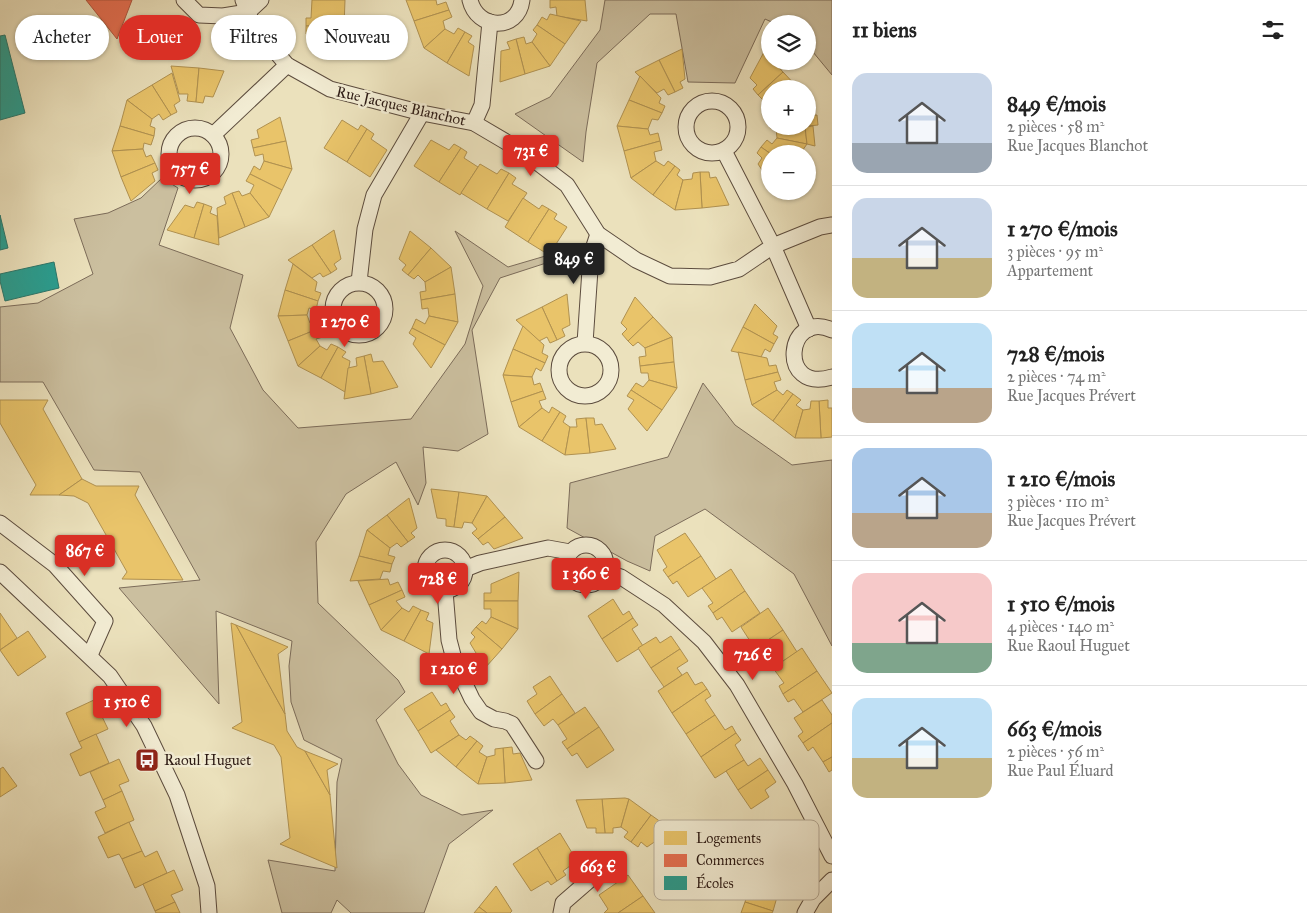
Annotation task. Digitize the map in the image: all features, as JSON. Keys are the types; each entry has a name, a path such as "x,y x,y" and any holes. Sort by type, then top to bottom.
{"street":[{"path":"184,0 199,15 223,16 261,0"},
{"path":"470,0 477,15 498,24 509,21 516,15 522,6 522,0"},
{"name":"Rue Jacques Blanchot","path":"245,6 253,25 286,65 330,89 422,113 474,123 525,153 567,185 598,234 636,260 670,276 710,277 739,269 773,246 820,227 832,225"},
{"path":"474,123 482,105 490,22"},
{"path":"213,135 286,65"},
{"path":"359,282 365,229 374,195 422,113"},
{"path":"724,151 773,246 809,329"},
{"path":"585,343 591,256 598,234"},
{"path":"832,330 827,327 809,329 796,340 794,348 796,365 801,372 808,377 816,379 832,377"},
{"path":"0,523 55,565 105,621 90,655"},
{"path":"581,545 593,546 603,553 607,566 606,572 597,582 583,585 577,582 571,578 566,566 570,552 581,545"},
{"path":"465,569 480,563 548,548 570,552"},
{"path":"448,550 460,556 465,569 462,581 457,586 445,591 438,590 427,581 424,568 430,556 435,552 448,550"},
{"path":"0,572 90,655 110,676 144,726 176,795 207,886 209,913"},
{"path":"606,572 622,577 664,605 704,642 738,685 814,820"},
{"path":"445,591 449,640 456,663 472,699 482,712 494,719 512,724 536,761"},
{"path":"819,831 832,856"},
{"path":"561,913 563,903 601,870 616,860"},
{"path":"819,893 832,880"},
{"path":"805,913 812,900"}],"shaded area":[{"path":"605,0 832,0 832,75 816,56 816,15 761,15 761,28 735,83 688,82 676,14 650,14 597,63 583,162 515,114 550,97 600,30"},
{"path":"162,178 178,188 159,245 243,275 230,328 263,390 298,428 411,419 465,344 483,286 455,231 508,267 576,247 577,253 500,278 472,330 488,434 458,451 423,447 426,483 418,505 396,462 346,494 316,542 318,603 398,680 405,692 376,720 398,764 421,795 462,815 493,810 449,844 424,913 351,913 337,900 331,913 282,913 268,860 335,871 337,782 342,759 304,740 291,702 289,666 292,641 216,611 219,704 119,588 200,580 140,472 94,470 43,382 0,382 0,307 38,303 93,274 74,219 108,213 141,198"},
{"path":"703,383 735,425 792,465 832,460 832,646 794,574 705,509 655,536 650,571 627,561 567,528 570,483 668,457"}],"building: Logements":[{"path":"312,0 345,0 344,15 311,15"},
{"path":"406,0 436,0 437,5 446,2 449,10 414,21"},
{"path":"550,0 585,0 587,21 557,16 556,7 550,8"},
{"path":"449,10 452,17 443,21 445,29 424,48 414,21"},
{"path":"550,14 581,21 565,44 537,25 542,17 547,20"},
{"path":"537,25 565,44 550,66 532,42 537,34 533,30"},
{"path":"458,28 465,32 447,63 424,48 445,29 454,34"},
{"path":"465,32 472,36 468,42 474,46 469,76 447,63"},
{"path":"524,37 526,44 532,42 550,66 525,74 516,39"},
{"path":"516,39 525,74 500,82 501,51 510,49 507,42"},
{"path":"682,49 685,79 680,82 683,88 675,92 659,60"},
{"path":"761,58 761,70 781,70 783,72 774,80 761,80 761,92 758,95 753,89 757,85 750,78"},
{"path":"659,60 675,92 668,95 664,89 657,93 635,72"},
{"path":"171,66 199,68 196,102 187,101 188,94 179,94"},
{"path":"199,68 224,71 213,97 205,96 203,103 196,102"},
{"path":"783,72 791,80 774,80"},
{"path":"172,73 180,101 174,105 177,112 171,115 152,85"},
{"path":"640,76 661,98 659,103 665,106 662,113 629,100"},
{"path":"152,85 171,115 163,120 159,114 152,119 127,100"},
{"path":"127,100 152,119 150,126 155,128 154,136 120,126"},
{"path":"629,100 662,113 658,120 652,119 648,129 617,126"},
{"path":"280,117 286,141 253,148 251,140 259,138 257,130"},
{"path":"342,120 358,130 361,125 367,129 347,162 324,148"},
{"path":"120,126 154,136 151,145 144,143 143,149 112,151"},
{"path":"617,126 648,129 650,135 658,133 660,141 624,151"},
{"path":"367,129 374,134 371,139 387,150 370,177 347,162"},
{"path":"777,135 806,135 807,144 777,138"},
{"path":"806,135 814,135 815,145 807,144"},
{"path":"777,138 807,144 763,145 767,140 772,144"},
{"path":"431,140 449,150 454,144 461,148 439,182 414,166"},
{"path":"286,141 292,169 264,161 263,154 255,156 253,148"},
{"path":"660,141 662,150 654,152 656,161 631,178 624,151"},
{"path":"761,147 761,157 757,153"},
{"path":"461,148 467,152 464,158 478,167 460,195 439,182"},
{"path":"143,149 146,157 151,155 155,163 121,177 112,151"},
{"path":"264,161 292,169 282,190 250,174 254,166 260,170"},
{"path":"656,161 664,166 668,161 675,166 653,195 631,178"},
{"path":"155,163 158,170 152,173 155,181 131,201 121,177"},
{"path":"480,164 497,174 501,169 509,173 487,209 461,193"},
{"path":"675,166 680,170 677,175 683,180 675,210 653,195"},
{"path":"700,172 709,172 710,178 716,177 729,205 702,208"},
{"path":"700,172 702,208 675,210 683,180 692,179 693,173"},
{"path":"509,173 516,178 512,184 527,193 508,221 487,209"},
{"path":"250,174 282,190 269,217 250,193 254,185 246,181"},
{"path":"239,191 242,196 250,193 269,217 245,227 232,193"},
{"path":"232,193 245,227 219,238 217,208 226,204 224,197"},
{"path":"523,198 539,209 542,205 549,209 528,242 505,227"},
{"path":"197,202 204,204 194,238 167,230 185,205 194,208"},
{"path":"204,204 212,207 210,213 217,216 219,245 194,238"},
{"path":"549,209 557,214 554,219 567,227 549,255 528,242"},
{"path":"334,230 341,259 334,264 337,269 331,273 312,245"},
{"path":"410,231 431,248 408,275 402,270 406,265 399,259"},
{"path":"312,245 331,273 323,277 320,273 312,278 288,260"},
{"path":"431,248 451,267 425,282 418,275 414,279 408,275"},
{"path":"293,264 317,282 315,291 321,293 318,301 285,290"},
{"path":"451,267 455,294 421,300 420,292 426,291 425,282"},
{"path":"285,290 318,301 316,310 309,308 307,315 278,316"},
{"path":"455,294 458,322 429,316 428,308 422,309 421,300"},
{"path":"567,294 570,325 562,329 565,336 557,340 542,307"},
{"path":"635,297 653,317 628,341 622,334 627,329 621,323"},
{"path":"755,304 777,326 773,334 778,337 774,344 743,327"},
{"path":"542,307 557,340 550,343 547,337 539,341 516,320"},
{"path":"307,315 310,323 317,320 320,328 288,341 278,316"},
{"path":"429,316 458,322 445,345 412,328 416,319 425,324"},
{"path":"653,317 672,337 645,348 638,342 633,346 628,341"},
{"path":"523,326 544,345 542,353 548,356 545,363 513,349"},
{"path":"743,327 774,344 770,352 765,349 761,357 731,351"},
{"path":"320,328 323,337 316,339 320,346 298,366 288,341"},
{"path":"412,328 445,345 431,368 413,344 416,338 409,333"},
{"path":"672,337 674,362 640,366 639,357 646,356 645,348"},
{"path":"331,344 338,347 321,378 298,366 320,346 327,350"},
{"path":"338,347 346,352 342,357 350,361 345,392 321,378"},
{"path":"513,349 545,363 541,371 536,368 532,377 503,375"},
{"path":"738,352 767,358 769,366 776,365 778,372 745,380"},
{"path":"371,354 373,362 383,361 398,387 371,394 364,356"},
{"path":"364,356 371,394 344,399 348,368 357,366 356,358"},
{"path":"674,362 677,388 649,380 648,373 641,373 640,366"},
{"path":"778,372 781,380 774,382 777,390 752,405 745,380"},
{"path":"503,375 532,377 534,385 540,383 543,391 511,402"},
{"path":"649,380 677,388 662,410 631,390 636,383 643,387"},
{"path":"631,390 662,410 647,431 628,409 634,400 627,396"},
{"path":"777,390 783,395 787,390 793,394 773,421 752,405"},
{"path":"543,391 546,399 539,401 542,408 519,427 511,402"},
{"path":"793,394 801,400 796,405 803,410 795,438 773,421"},
{"path":"0,400 48,400 43,409 82,479 59,495 30,495 36,485 0,423"},
{"path":"828,400 828,408 832,408 832,437 821,438 819,401"},
{"path":"811,401 819,401 821,438 795,438 803,410 810,409"},
{"path":"552,407 560,412 542,441 519,427 542,408 549,413"},
{"path":"560,412 566,416 563,422 570,427 565,455 542,441"},
{"path":"586,418 590,453 565,455 570,427 577,427 576,419"},
{"path":"586,418 594,418 595,425 602,424 616,449 590,453"},
{"path":"82,479 96,486 139,486 135,495 183,580 122,579 127,572 88,503 74,496 59,495"},
{"path":"431,489 459,492 454,527 446,526 446,519 437,518"},
{"path":"459,492 487,496 472,523 464,522 462,528 454,527"},
{"path":"487,496 505,517 478,539 472,533 477,529 472,523"},
{"path":"409,498 417,528 411,533 415,537 408,542 387,515"},
{"path":"387,515 408,542 401,547 397,543 390,548 367,530"},
{"path":"505,517 523,538 494,549 488,542 483,545 478,539"},
{"path":"367,530 390,548 388,555 395,557 392,564 359,556"},
{"path":"685,533 701,556 668,577 663,570 667,567 657,550"},
{"path":"359,556 392,564 390,572 383,571 380,579 350,581"},
{"path":"701,556 716,579 688,597 677,581 673,584 668,577"},
{"path":"731,569 745,591 713,613 708,606 713,603 702,588"},
{"path":"519,572 518,601 484,601 484,593 491,593 491,584"},
{"path":"388,579 390,585 398,582 402,590 369,605 358,581"},
{"path":"402,590 405,597 396,601 402,608 381,630 369,605"},
{"path":"745,591 760,613 732,632 722,617 717,620 713,613"},
{"path":"613,599 623,615 629,611 633,618 602,639 588,616"},
{"path":"484,601 518,601 518,629 491,617 491,609 484,609"},
{"path":"413,606 421,610 404,641 381,630 402,608 409,612"},
{"path":"768,608 783,630 750,652 745,645 750,641 741,627"},
{"path":"421,610 429,613 426,620 433,623 429,654 404,641"},
{"path":"0,613 17,638 0,650"},
{"path":"491,617 518,629 502,649 476,627 482,621 486,624"},
{"path":"633,618 638,625 632,629 643,646 617,662 602,639"},
{"path":"231,623 236,625 285,714 287,731 297,747 305,751 330,795 337,868 280,844 290,838 281,757 274,745 232,728 242,722"},
{"path":"236,625 288,647 278,654 285,714"},
{"path":"476,627 502,649 485,668 470,643 475,637 471,633"},
{"path":"783,630 797,652 769,670 760,656 755,659 750,652"},
{"path":"28,631 46,657 18,676 0,650"},
{"path":"671,636 680,649 651,668 638,648 656,637 660,643"},
{"path":"802,648 817,671 783,694 779,686 784,683 773,668"},
{"path":"680,649 688,661 677,668 682,675 664,687 651,668"},
{"path":"817,671 832,693 803,712 794,699 788,702 783,694"},
{"path":"687,672 695,685 702,682 707,689 672,713 658,691"},
{"path":"550,676 562,694 535,714 527,701 537,694 533,687"},
{"path":"707,689 711,696 705,700 715,715 686,734 672,713"},
{"path":"432,692 441,706 446,703 450,710 418,731 404,709"},
{"path":"562,694 575,713 558,725 553,719 544,726 535,714"},
{"path":"94,700 108,729 79,742 66,713"},
{"path":"822,700 832,715 832,723 803,743 798,736 803,732 794,718"},
{"path":"585,707 599,727 567,749 562,742 567,739 558,725"},
{"path":"450,710 455,717 450,721 459,735 431,753 418,731"},
{"path":"715,715 725,730 732,726 736,733 701,757 686,734"},
{"path":"832,723 832,757 823,762 813,747 808,751 803,743"},
{"path":"599,727 614,750 587,768 577,753 572,756 567,749"},
{"path":"736,733 741,740 735,745 744,760 715,778 701,757"},
{"path":"96,734 109,763 80,776 70,754 82,748 79,742"},
{"path":"459,735 466,740 470,736 477,741 456,767 436,750"},
{"path":"477,741 483,746 479,752 487,757 478,784 456,767"},
{"path":"512,747 513,754 520,753 532,780 505,783 503,748"},
{"path":"503,748 505,783 478,784 487,757 495,755 495,749"},
{"path":"305,751 338,764 327,770 330,795"},
{"path":"832,757 832,770 829,772 823,762"},
{"path":"760,758 768,770 738,790 726,771 744,760 748,766"},
{"path":"119,759 129,781 119,785 122,791 103,800 90,772"},
{"path":"3,767 17,786 0,797 0,769"},
{"path":"768,770 776,782 765,790 769,797 751,809 738,790"},
{"path":"122,791 134,820 105,833 95,812 106,807 103,800"},
{"path":"602,799 629,799 621,827 613,828 613,833 605,833"},
{"path":"602,799 605,833 596,833 596,828 587,828 576,800"},
{"path":"629,799 651,815 631,842 624,837 628,832 621,827"},
{"path":"651,815 658,820 654,820 654,842 647,847 641,842 638,847 631,842"},
{"path":"129,822 142,851 122,859 119,854 108,858 98,837"},
{"path":"560,833 577,861 563,871 566,875 557,881 537,848"},
{"path":"537,848 557,881 551,885 548,881 531,891 513,864"},
{"path":"142,851 145,857 157,851 167,873 135,888 122,859"},
{"path":"174,870 183,890 171,895 175,902 155,911 143,884"},
{"path":"628,875 643,896 618,913 604,913 608,909 599,895"},
{"path":"496,886 512,911 510,913 487,913 479,907"},
{"path":"643,896 655,913 618,913"},
{"path":"746,900 776,900 773,911 745,902"},
{"path":"175,902 180,913 156,913 155,911"},
{"path":"745,902 773,911 772,913 741,913"},
{"path":"479,907 487,913 474,913"}],"building: Commerces":[{"path":"86,0 132,0 126,15 119,15 119,34 117,39 109,29 109,15 98,15"}],"building: Écoles":[{"path":"5,35 25,113 0,120 0,36"},
{"path":"0,215 8,248 0,250"},
{"path":"54,262 59,288 5,301 0,274"}],"place":[{"name":"Raoul Huguet","path":"147,760"}]}
